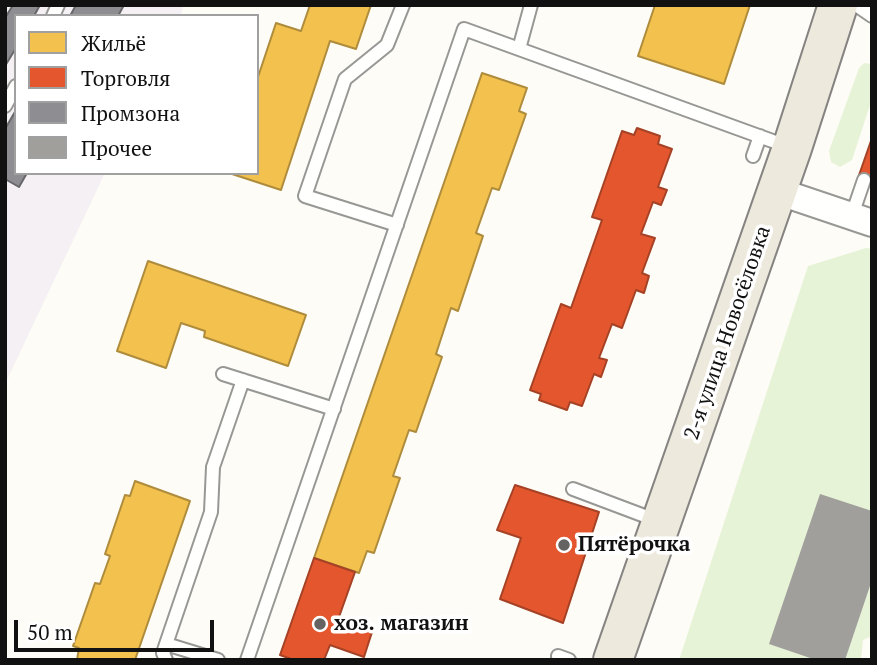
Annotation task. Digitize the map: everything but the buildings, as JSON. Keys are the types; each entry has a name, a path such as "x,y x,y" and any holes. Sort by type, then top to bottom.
{"main road":[{"name":"2-я улица Новосёловка","path":"613,660 662,523 772,189 776,142 838,5"}],"street":[{"path":"772,189 862,219"}],"lane":[{"path":"397,225 305,196 345,79 387,46 403,5"},
{"path":"519,48 531,5"},
{"path":"856,5 872,16"},
{"path":"247,660 464,29 776,142"},
{"path":"5,106 14,90"},
{"path":"752,156 776,142"},
{"path":"862,219 864,180"},
{"path":"222,374 334,409"},
{"path":"166,660 163,653 211,512 214,467 243,380"},
{"path":"573,489 662,523"},
{"path":"166,644 218,660"}],"shaded area":[{"path":"5,5 184,5 181,14 14,14 14,175 104,175 5,384"}],"green space":[{"path":"864,63 872,64 872,99 852,160 840,167 831,162 829,151 859,68"},
{"path":"866,248 872,249 872,636 863,640 861,660 679,660 808,266"}],"place":[{"name":"Пятёрочка","path":"564,545"},
{"name":"хоз. магазин","path":"320,624"}]}
